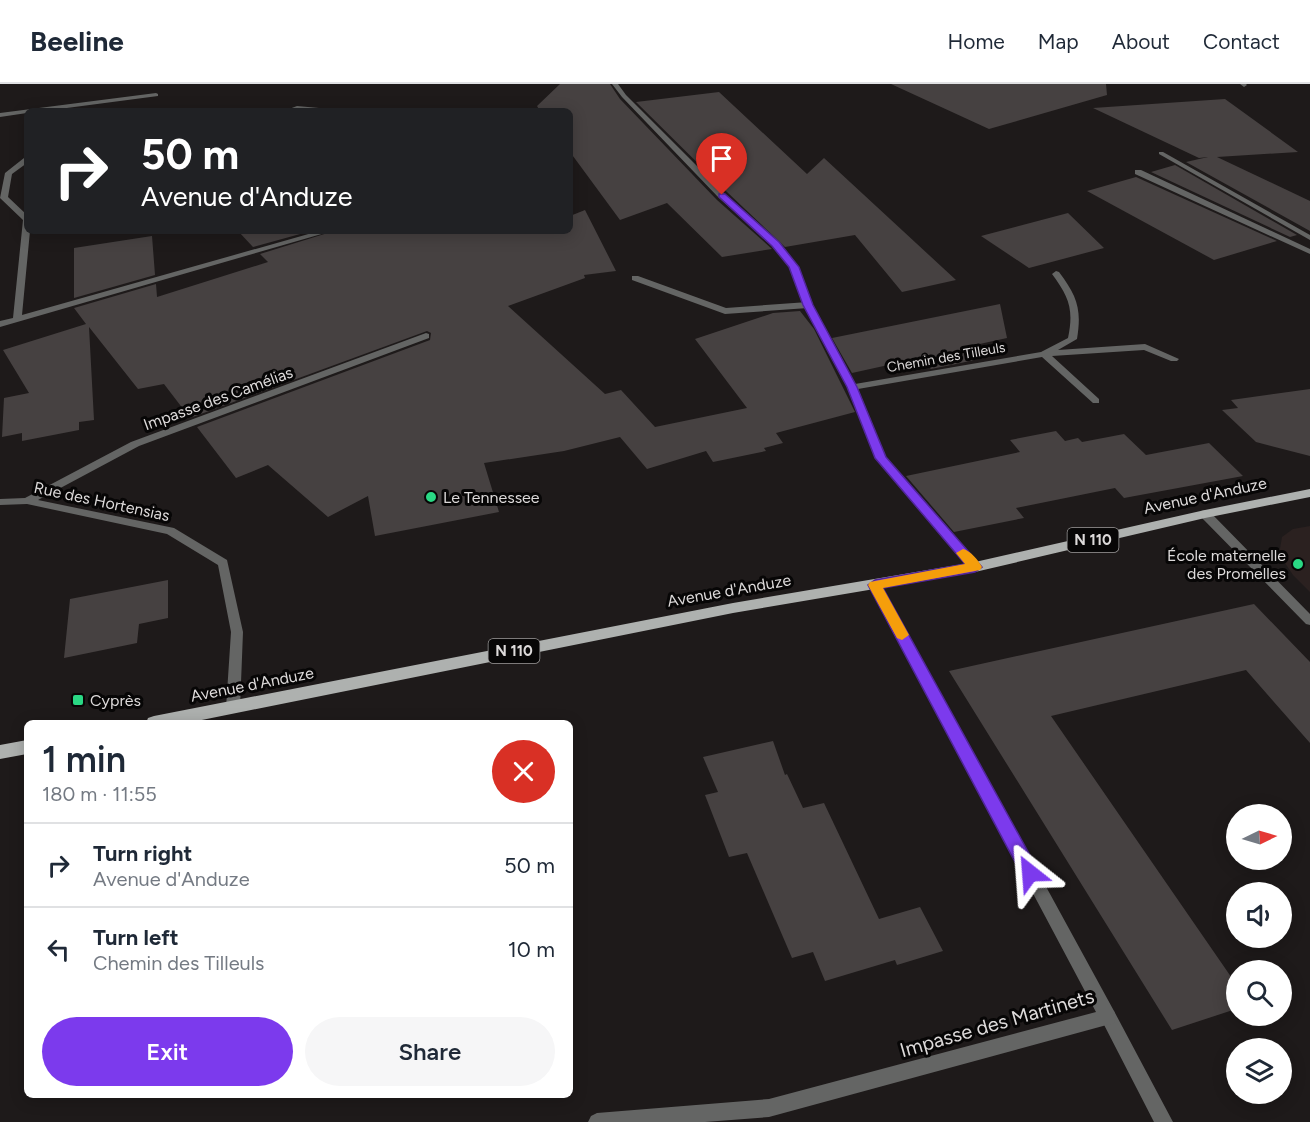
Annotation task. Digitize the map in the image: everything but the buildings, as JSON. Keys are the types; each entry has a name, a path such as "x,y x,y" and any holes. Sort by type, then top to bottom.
{"main road":[{"name":"Avenue d'Anduze","path":"170,720 734,608 975,567 1205,514 1310,493"},
{"path":"0,752 24,748"}],"street":[{"path":"615,84 624,96 722,195 776,244 794,267 808,305 852,387 881,458 975,567"},
{"path":"52,108 156,95"},
{"path":"0,115 24,112"},
{"path":"1161,153 1310,238"},
{"path":"24,161 9,173 4,198 24,216"},
{"path":"1137,172 1310,252"},
{"path":"17,319 26,234"},
{"path":"0,324 317,234"},
{"name":"Chemin des Tilleuls","path":"1044,354 1072,339 1077,316 1071,293 1056,274"},
{"path":"635,278 725,311 808,305"},
{"name":"Impasse des Camélias","path":"27,501 135,444 426,336"},
{"name":"Chemin des Tilleuls","path":"852,387 1044,354 1144,347 1174,359"},
{"path":"1044,354 1096,401"},
{"name":"Rue des Hortensias","path":"0,502 27,501 170,531 223,563 237,632 233,708"},
{"path":"1205,514 1310,621"},
{"name":"Impasse des Martinets","path":"597,1122 769,1108 1108,1017 875,585"},
{"path":"1108,1017 1164,1122"}],"shaded area":[{"name":"École maternelle des Promelles","path":"1310,526 1310,592 1293,575 1279,554 1282,537 1293,529"}],"slow traffic":[{"path":"902,635 875,585 975,567 963,553"}],"place":[{"name":"Le Tennessee","path":"431,497"},
{"name":"École maternelle des Promelles","path":"1298,564"},
{"name":"Cyprès","path":"78,700"}],"route":[{"path":"722,195 776,244 794,267 808,305 852,387 881,458 975,567 875,585 1030,873"}]}
